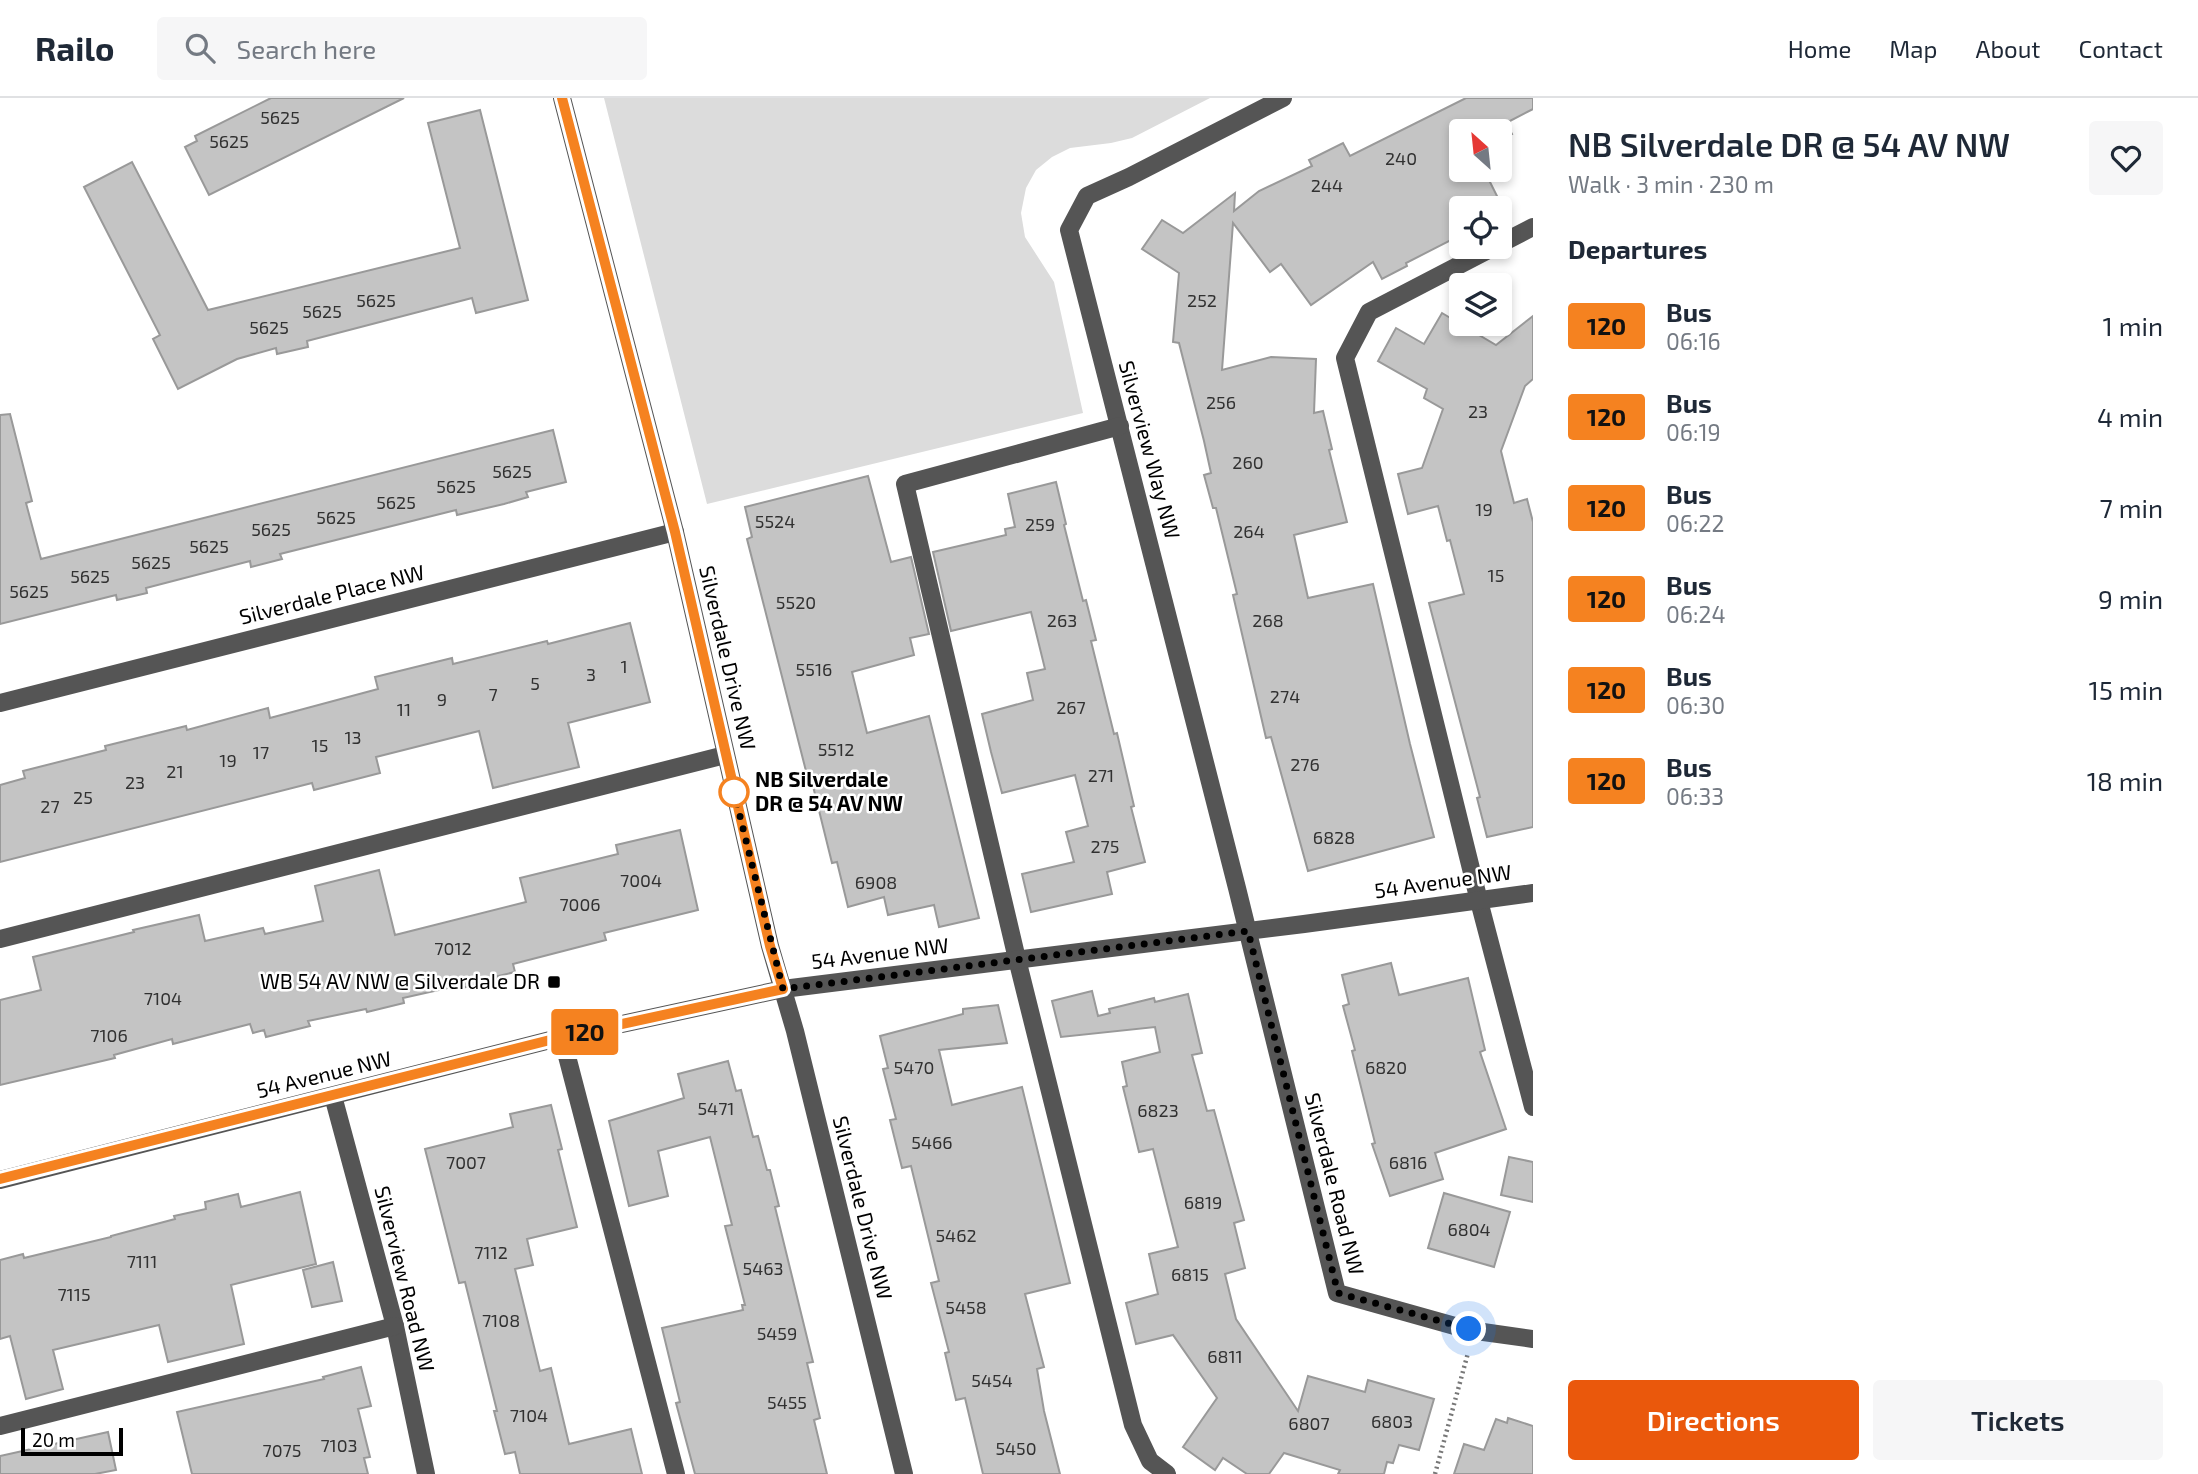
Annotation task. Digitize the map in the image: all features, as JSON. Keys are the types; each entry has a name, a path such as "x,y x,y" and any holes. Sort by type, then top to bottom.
{"street":[{"name":"Silverdale Drive NW","path":"562,98 675,532 726,755 904,1474"},
{"name":"Silverview Way NW","path":"1248,931 1069,229 1087,196 1283,98"},
{"path":"1512,238 1533,227"},
{"path":"1471,259 1369,312 1346,358 1479,901 1533,1107"},
{"path":"1120,426 905,484 1017,959 1133,1425 1150,1461 1167,1474"},
{"name":"Silverdale Place NW","path":"0,703 675,532"},
{"path":"0,939 726,755"},
{"name":"54 Avenue NW","path":"0,1180 562,1037 783,989 1533,893"},
{"name":"Silverdale Road NW","path":"1248,931 1338,1293 1469,1329 1533,1339"},
{"path":"562,1037 676,1474"},
{"name":"Silverview Road NW","path":"333,1096 395,1326 426,1474"},
{"path":"0,1426 395,1326"}],"path":[{"path":"1436,1474 1468,1354 1469,1329"}],"shaded area":[{"path":"604,98 1210,98 1132,138 1070,148 1052,157 1036,170 1026,188 1021,213 1025,237 1054,282 1083,413 707,504"}],"building":[{"path":"271,98 404,98 209,195 185,147 197,141 195,136"},
{"path":"1466,98 1533,98 1533,109 1512,120 1449,119 1449,182 1490,182 1497,196 1449,196 1449,241 1406,263 1407,266 1382,279 1373,262 1311,305 1281,264 1270,272 1233,223 1222,370 1271,357 1316,359 1314,413 1323,411 1332,449 1329,450 1347,522 1294,535 1308,598 1373,584 1434,837 1308,871 1271,737 1266,738 1233,595 1237,594 1216,508 1213,508 1204,475 1211,473 1204,441 1179,343 1173,342 1179,273 1142,249 1162,220 1183,233 1235,193 1234,211 1259,191 1312,166 1309,160 1343,143 1350,156"},
{"path":"480,110 528,300 476,313 472,298 307,341 308,347 277,354 276,348 237,359 178,389 153,339 160,335 84,187 132,162 208,310 460,248 428,123"},
{"path":"1442,313 1449,317 1449,336 1481,336 1496,345 1507,336 1512,336 1512,332 1533,316 1533,379 1525,386 1501,451 1514,503 1527,499 1533,522 1533,827 1487,837 1477,798 1480,797 1429,603 1464,594 1438,506 1408,514 1398,474 1422,468 1443,409 1424,398 1427,389 1378,361 1396,328 1424,344"},
{"path":"10,414 32,501 26,503 41,559 553,430 566,482 526,492 528,497 504,504 457,515 456,510 280,554 282,559 251,567 250,561 146,588 147,593 117,600 116,595 0,624 0,415"},
{"path":"868,476 891,562 911,557 929,634 910,638 914,655 852,672 867,733 929,716 979,918 939,927 934,905 888,915 884,897 848,907 837,862 832,863 810,774 807,775 747,539 752,537 745,507"},
{"path":"1056,482 1083,601 1086,600 1096,640 1091,641 1114,734 1117,733 1145,862 1107,872 1112,894 1031,912 1022,874 1074,862 1066,832 1088,826 1075,775 1002,793 991,752 982,714 1033,700 1027,673 1045,669 1031,612 951,631 933,552 1006,535 1005,529 1015,527 1008,494"},
{"path":"630,623 650,702 568,723 579,767 493,788 479,731 376,757 380,773 314,790 312,783 0,862 0,785 25,778 23,771 106,750 105,746 186,726 187,730 268,708 270,718 378,689 375,677 452,658 453,664"},
{"path":"680,830 698,910 604,933 606,940 513,964 515,972 498,976 498,979 403,998 404,1003 308,1021 310,1026 266,1037 264,1030 253,1033 250,1024 173,1044 172,1039 114,1055 115,1058 0,1085 0,1000 41,990 33,957 199,915 205,941 263,928 265,934 323,921 315,886 379,870 395,935 526,902 520,878 618,854 616,845"},
{"path":"1391,963 1399,995 1468,978 1485,1050 1480,1052 1506,1129 1435,1153 1443,1179 1390,1196 1372,1144 1375,1143 1343,1006 1349,1004 1342,975"},
{"path":"1092,991 1098,1016 1110,1013 1109,1009 1154,998 1155,1002 1188,994 1202,1053 1192,1055 1207,1111 1214,1110 1244,1220 1234,1223 1245,1268 1225,1274 1236,1319 1298,1411 1308,1376 1365,1392 1368,1380 1434,1399 1419,1450 1399,1445 1393,1463 1387,1462 1384,1474 1338,1474 1340,1470 1284,1453 1269,1474 1247,1474 1223,1458 1215,1470 1183,1447 1217,1398 1173,1335 1136,1344 1126,1303 1158,1294 1149,1254 1178,1247 1153,1149 1139,1152 1123,1087 1127,1086 1122,1062 1160,1052 1155,1027 1061,1037 1052,1001"},
{"path":"998,1005 1007,1043 939,1050 952,1105 1022,1087 1070,1283 1025,1294 1044,1367 1037,1369 1044,1411 1060,1474 983,1474 965,1398 956,1400 945,1353 949,1352 931,1283 939,1281 911,1166 902,1168 890,1120 896,1119 883,1069 888,1068 880,1036 963,1014 963,1009"},
{"path":"728,1061 736,1091 741,1090 753,1137 758,1136 767,1170 770,1170 779,1206 775,1207 813,1362 807,1363 820,1418 814,1420 827,1474 695,1474 676,1403 680,1402 662,1328 743,1310 742,1305 745,1305 725,1226 732,1225 710,1137 658,1151 668,1196 629,1206 609,1121 684,1098 678,1074"},
{"path":"551,1105 562,1149 558,1150 577,1227 527,1239 533,1265 515,1269 540,1371 551,1368 569,1444 631,1429 642,1474 520,1474 515,1452 505,1454 465,1282 459,1283 425,1149 513,1127 510,1114"},
{"path":"1509,1157 1533,1162 1533,1202 1501,1195"},
{"path":"300,1192 316,1264 231,1285 244,1344 168,1362 159,1325 53,1350 63,1389 26,1399 10,1336 0,1339 0,1260 23,1254 24,1258 111,1237 175,1219 174,1216 206,1209 205,1202 238,1194 241,1207"},
{"path":"1444,1193 1510,1212 1494,1267 1428,1248"},
{"path":"333,1262 342,1301 312,1307 303,1270"},
{"path":"361,1367 371,1406 358,1409 370,1457 364,1458 368,1474 192,1474 177,1412 324,1379 323,1377"},
{"path":"1508,1418 1533,1426 1533,1474 1454,1474 1464,1444 1484,1450 1496,1419 1507,1423"},
{"path":"108,1432 116,1470 95,1474 0,1474 0,1456"}],"bus line":[{"name":"120","path":"0,1179 562,1037 734,1002 783,989 770,946 675,532 562,98"}],"place":[{"name":"NB Silverdale DR @ 54 AV NW","path":"734,792"},
{"name":"WB 54 AV NW @ Silverdale DR","path":"554,982"}],"route":[{"path":"734,792 770,946 783,989 1248,931 1338,1293 1469,1329"}]}
